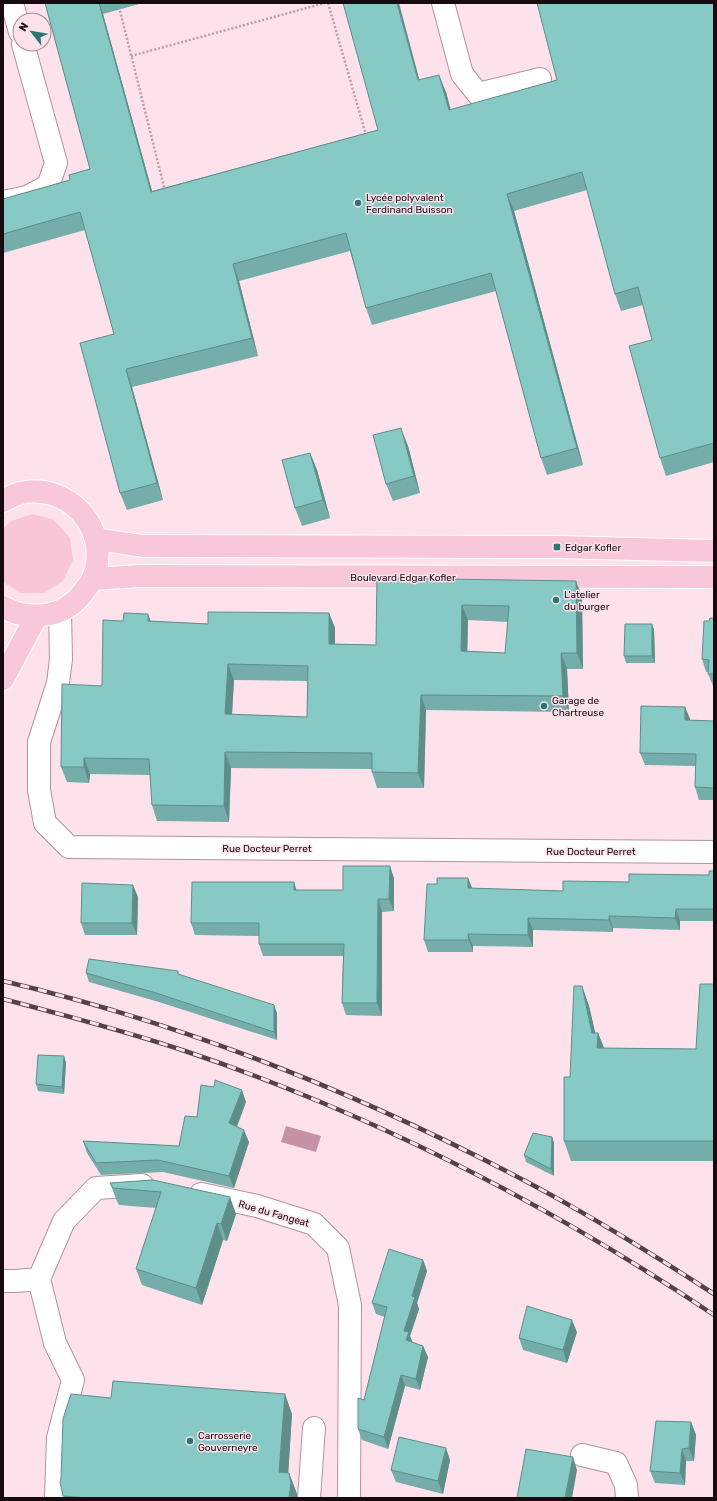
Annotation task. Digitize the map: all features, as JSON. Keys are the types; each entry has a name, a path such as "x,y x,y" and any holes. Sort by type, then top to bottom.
{"main road":[{"path":"3,607 12,612 36,617 60,612 79,598 93,579 97,559 96,539 88,521 75,506 58,496 39,491 19,494 4,499"},
{"path":"96,539 142,546 557,547 714,551"},
{"name":"Boulevard Edgar Kofler","path":"93,579 140,576 714,577"},
{"path":"3,679 36,617"}],"street":[{"path":"443,3 462,74 478,94 540,79"},
{"path":"3,202 27,197 48,186 56,163 26,52"},
{"name":"Rue Docteur Perret","path":"60,612 61,659 58,683 39,742 39,790 45,823 69,846 714,852"},
{"path":"56,1498 58,1438 73,1380 55,1343 39,1279 64,1221 96,1188 160,1184"},
{"name":"Rue du Fangeat","path":"182,1190 257,1206 314,1224 338,1248 350,1304 349,1498"},
{"path":"3,1280 15,1281 39,1279"},
{"path":"309,1498 314,1428"},
{"path":"582,1455 616,1463 626,1485 627,1498"}],"path":[{"path":"118,3 167,197"},
{"path":"131,56 324,3"},
{"path":"328,3 368,142"}],"shaded area":[{"path":"33,514 54,520 70,538 73,560 63,581 44,593 21,593 3,582 3,529 11,521"},
{"path":"286,1126 321,1136 316,1152 281,1142"}],"building":[{"path":"45,3 99,3 151,192 378,130 343,3 397,3 418,80 439,75 449,110 557,80 537,3 714,3 714,443 660,458 629,346 652,340 638,287 615,294 582,172 507,194 577,448 541,458 491,273 366,308 346,233 233,264 252,338 126,369 157,483 120,493 80,343 114,334 80,212 3,234 3,199 70,180 69,175 90,169 52,29 52,12 47,12"},
{"path":"401,428 414,476 386,484 373,435"},
{"path":"310,453 323,500 295,508 282,460"},
{"path":"377,578 576,581 577,653 561,653 563,696 421,695 418,773 372,772 372,753 225,752 224,806 152,805 149,759 84,758 84,767 61,767 62,684 102,686 103,620 123,621 124,613 148,614 148,621 208,624 208,612 329,613 329,644 376,645","holes":["462,605 509,606 505,653 461,651","228,664 308,666 307,717 225,714"]},
{"path":"710,618 714,618 714,674 708,674 709,660 702,659 704,621 709,621"},
{"path":"625,624 652,624 652,656 624,656"},
{"path":"641,706 685,707 685,720 714,721 714,788 695,787 696,754 640,753"},
{"path":"343,866 390,866 389,899 378,899 377,1003 342,1003 344,944 259,944 259,923 191,923 192,882 294,882 294,890 343,890"},
{"path":"709,871 714,871 714,909 676,909 675,918 609,916 609,920 528,918 528,935 468,934 469,940 424,940 427,884 437,884 437,878 468,878 468,888 563,891 563,881 629,882 629,874 709,875"},
{"path":"82,883 133,885 132,923 81,923"},
{"path":"89,959 178,971 178,974 274,1005 274,1032 156,993 86,973"},
{"path":"700,984 714,984 714,1141 564,1141 564,1077 570,1077 574,986 582,986 592,1033 598,1033 597,1048 696,1049"},
{"path":"38,1055 64,1056 62,1087 36,1084"},
{"path":"215,1080 242,1090 229,1123 244,1130 229,1176 158,1160 96,1163 83,1141 179,1146 185,1116 197,1117 201,1085 214,1087"},
{"path":"533,1133 552,1137 551,1169 524,1155"},
{"path":"153,1180 230,1197 221,1224 217,1223 196,1288 136,1269 161,1192 113,1188 110,1183"},
{"path":"389,1249 423,1260 412,1296 415,1297 404,1331 409,1332 406,1340 423,1346 416,1379 401,1375 384,1437 358,1429 358,1398 364,1400 387,1307 372,1303"},
{"path":"527,1306 572,1320 563,1350 519,1338"},
{"name":"Carrosserie Gouverneyre","path":"113,1381 285,1394 279,1472 289,1473 291,1483 289,1498 88,1498 63,1496 60,1482 63,1419 71,1394 111,1398"},
{"path":"656,1421 691,1422 689,1448 682,1449 680,1473 650,1471"},
{"path":"399,1437 446,1448 438,1481 391,1470"},
{"path":"526,1449 573,1457 565,1498 517,1498"}],"railway":[{"path":"3,981 71,998 139,1018 206,1041 272,1065 403,1120 529,1183 576,1209 714,1294"},
{"path":"3,999 72,1017 185,1051 324,1103 392,1133 458,1165 589,1236 714,1315"}],"place":[{"name":"Lycée polyvalent Ferdinand Buisson","path":"358,203"},
{"name":"Edgar Kofler","path":"557,547"},
{"name":"L'atelier du burger","path":"556,600"},
{"name":"Garage de Chartreuse","path":"544,706"},
{"name":"Carrosserie Gouverneyre","path":"190,1441"}]}
